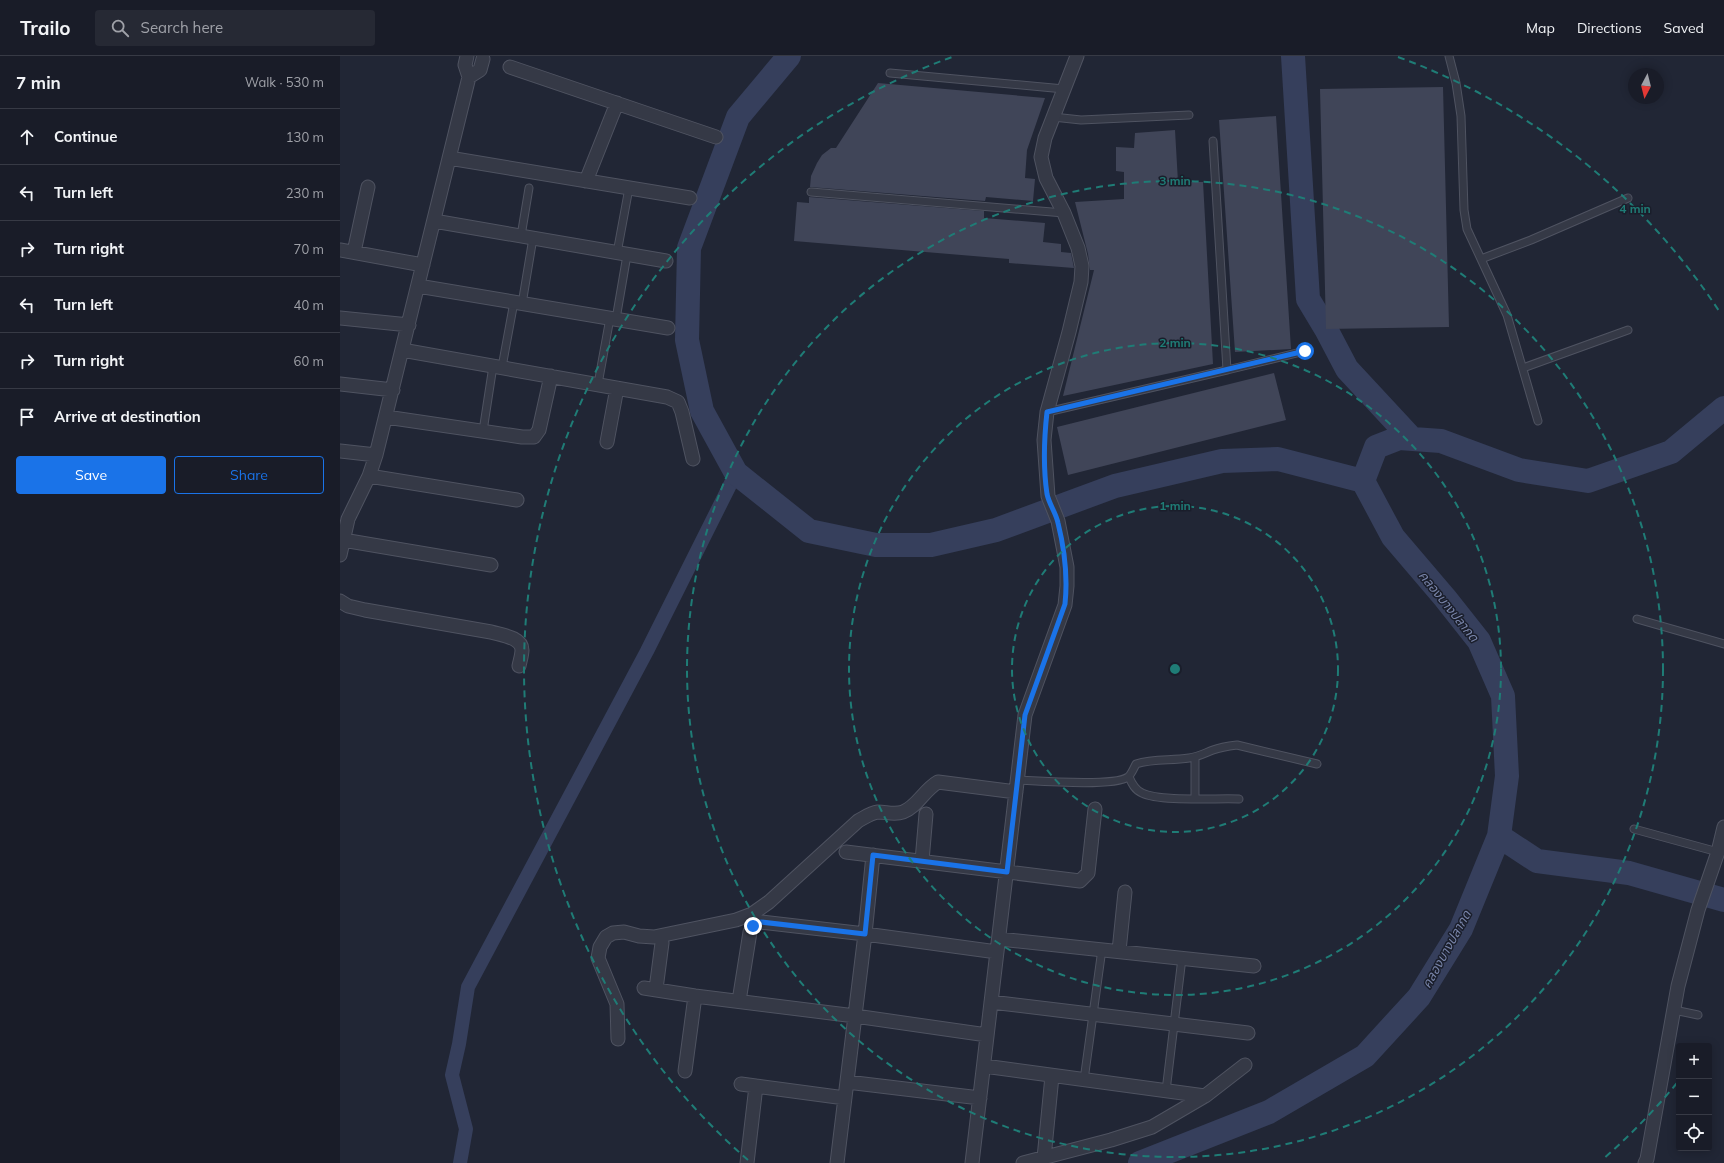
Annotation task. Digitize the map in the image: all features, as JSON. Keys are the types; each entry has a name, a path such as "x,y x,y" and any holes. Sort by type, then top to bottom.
{"street":[{"path":"340,555 343,540 344,519 369,476 393,390 469,77 464,65 467,56"},
{"path":"972,1163 1025,715 1065,604 1067,567 1058,521 1048,496 1044,440 1047,412 1070,332 1082,273 1080,257 1064,213 1046,178 1042,157 1042,146 1078,56"},
{"path":"469,77 480,70 483,58"},
{"path":"510,67 716,137"},
{"path":"586,181 617,103"},
{"path":"449,158 690,198"},
{"path":"354,252 368,187"},
{"path":"434,222 666,261"},
{"path":"340,250 423,265"},
{"path":"418,286 668,328"},
{"path":"340,318 409,325"},
{"path":"402,350 667,397 678,402 682,412 693,459"},
{"path":"386,417 522,437 534,437 539,430 551,376"},
{"path":"340,384 393,390"},
{"path":"608,442 617,388"},
{"path":"340,451 376,455"},
{"path":"369,476 517,500"},
{"path":"343,540 490,565"},
{"path":"340,601 348,606 365,610 491,632 509,637 520,643 522,649 518,666"},
{"path":"618,1040 617,1004 598,958 600,947 606,937 613,933 624,932 638,936 654,937 736,920 752,914 769,902 858,821 878,812 903,812 915,805 929,787 938,782 1017,786"},
{"path":"846,852 1080,881 1088,873 1095,809"},
{"path":"922,861 926,814"},
{"path":"1645,1163 1647,1159 1678,986 1698,910 1718,852 1724,827"},
{"path":"837,1163 865,934 873,855"},
{"path":"1119,951 1125,892"},
{"path":"739,1001 750,932 753,926 761,922 865,934 997,952"},
{"path":"999,939 1254,966"},
{"path":"662,943 650,988 695,996 855,1016 987,1035"},
{"path":"685,1071 695,996"},
{"path":"991,1002 1248,1033"},
{"path":"1023,1163 1152,1127 1205,1096 1245,1065"},
{"path":"984,1066 1205,1096"},
{"path":"1044,1158 1052,1076"},
{"path":"847,1082 980,1098"},
{"path":"741,1084 845,1098"},
{"path":"747,1163 756,1086"}],"lane":[{"path":"1450,56 1461,116 1464,210 1467,230 1507,315 1524,368 1538,422"},
{"path":"890,73 1064,90"},
{"path":"1053,116 1081,120 1189,115"},
{"path":"1213,141 1227,370"},
{"path":"482,431 498,366 518,303 527,237 529,188"},
{"path":"598,384 613,318 629,188"},
{"path":"811,192 1064,213"},
{"path":"1481,259 1531,240 1628,198"},
{"path":"1524,368 1628,330"},
{"path":"1047,412 1305,351"},
{"path":"1637,619 1724,644"},
{"path":"1017,786 1119,781 1129,777 1136,764 1147,761 1195,757 1226,746 1237,745 1317,764"},
{"path":"1195,757 1195,798"},
{"path":"1129,777 1132,786 1142,793 1159,798 1239,799"},
{"path":"1634,829 1718,852"},
{"path":"1084,1080 1102,949"},
{"path":"1166,1091 1182,958"},
{"path":"1674,1010 1698,1015"}],"building":[{"path":"878,83 1045,98 1027,150 1025,178 1035,179 1033,201 986,197 985,201 810,187 811,176 822,155 831,148 836,148"},
{"path":"1443,87 1449,327 1326,329 1320,89"},
{"path":"1276,116 1291,349 1235,352 1219,120"},
{"path":"1175,130 1178,182 1203,182 1213,364 1063,396 1094,270 1090,270 1088,254 1075,202 1124,199 1124,172 1116,171 1116,147 1134,148 1135,133"},
{"path":"809,197 984,211 984,218 1045,223 1043,242 1061,244 1061,252 1071,253 1074,268 1009,263 1009,259 794,241 797,202 809,203"},
{"path":"1274,373 1286,420 1068,475 1057,427"}],"waterway":[{"path":"789,56 738,117 689,248 687,340 702,411 736,473 809,531 876,545 931,545 996,530 1115,486 1222,461 1278,459 1363,481"},
{"path":"1293,56 1308,299 1347,369 1412,439"},
{"name":"คลองบางปลากด","path":"1140,1163 1269,1112 1365,1056 1419,997 1461,929 1499,836 1507,776 1503,696 1479,641 1445,598 1393,537 1363,481 1376,447 1399,438 1441,441 1519,470 1588,481 1671,452 1724,408"},
{"path":"460,1163 466,1129 452,1075 459,1044 468,987 647,651 736,473"},
{"path":"1499,836 1537,861 1629,873 1724,900"}],"route":[{"path":"753,926 761,922 865,934 873,855 1007,872 1025,715 1035,684 1058,626 1065,604 1067,586 1067,567 1058,521 1048,496 1044,440 1047,412 1305,351"}]}
